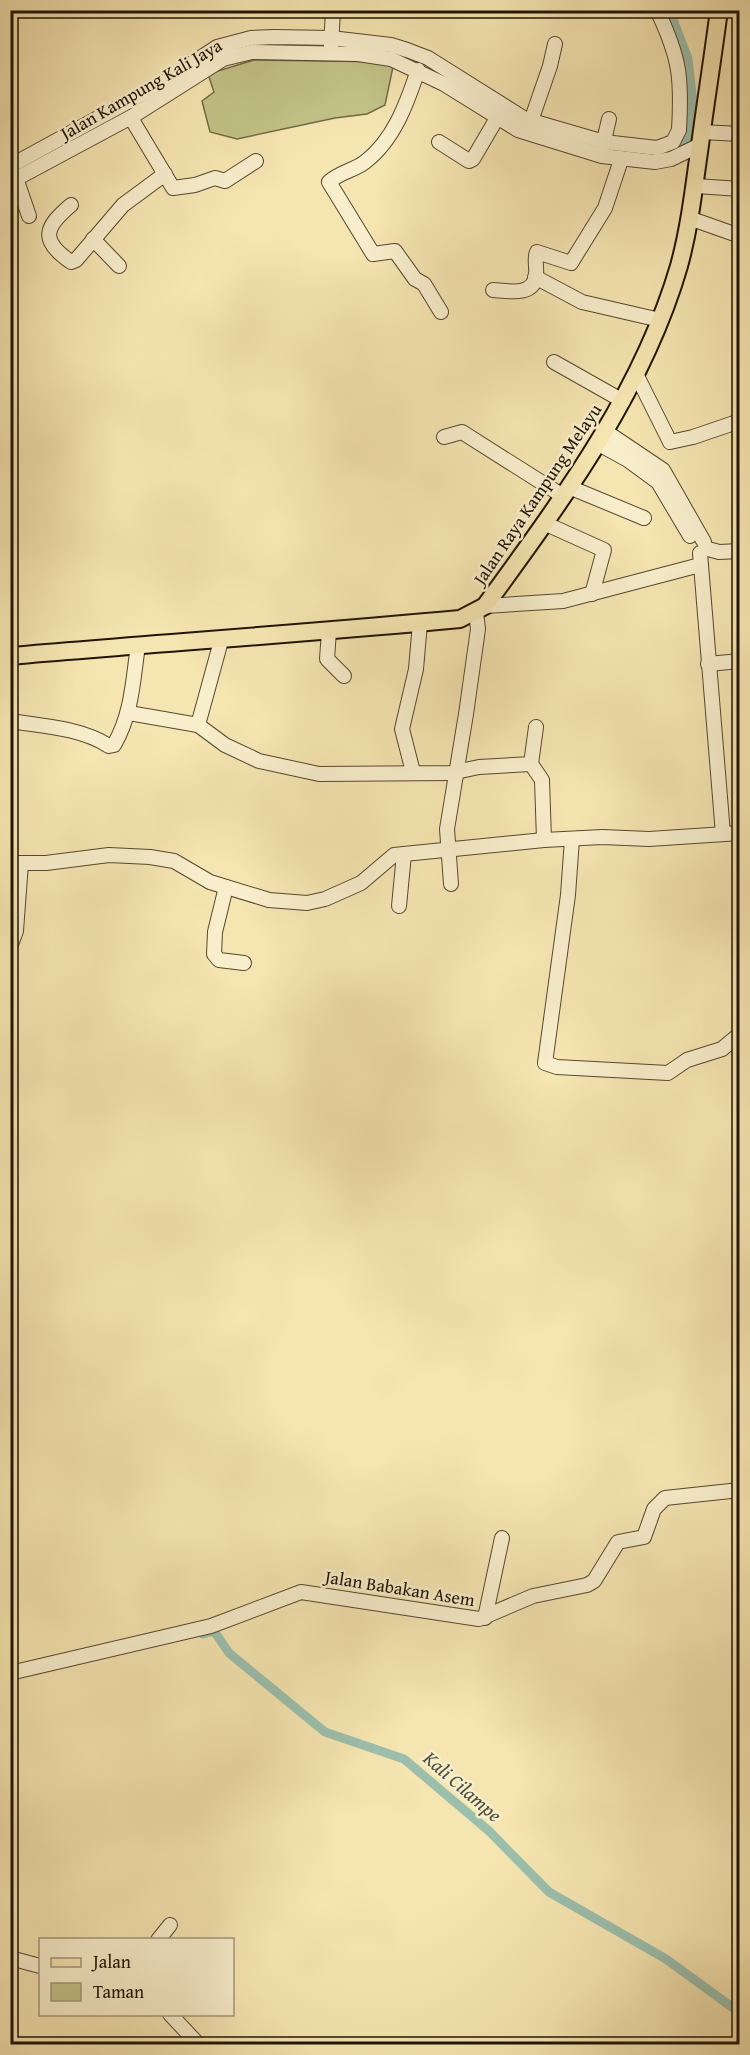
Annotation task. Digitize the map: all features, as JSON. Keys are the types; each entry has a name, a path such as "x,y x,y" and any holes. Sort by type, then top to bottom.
{"main road":[{"name":"Jalan Raya Kampung Melayu","path":"10,656 138,645 221,641 460,619 480,609 544,523 601,437 637,376 660,320 679,265 690,218 719,10"}],"street":[{"path":"333,10 331,46 391,45 428,58 513,112 603,148 657,148 668,145 678,135 679,64 657,10"},
{"path":"531,120 550,66 555,44"},
{"name":"Jalan Kampung Kali Jaya","path":"12,175 223,59 252,52 331,46 392,58 418,70 497,118 533,136 603,148 621,160 665,161 701,139"},
{"path":"418,70 395,128 377,152 353,170 329,182 373,254 395,251 415,279 424,284 441,312"},
{"path":"129,111 173,188 190,186 215,178 225,181 255,161"},
{"path":"439,142 469,161 474,159 497,118"},
{"path":"603,148 609,119"},
{"path":"701,139 740,134"},
{"path":"493,290 525,291 534,283 537,252 568,264 573,260 605,208 621,160"},
{"path":"71,205 52,221 50,243 58,253 71,262 76,260 123,205 165,174"},
{"path":"12,175 29,216"},
{"path":"696,186 740,189"},
{"path":"690,218 740,236"},
{"path":"93,239 119,266"},
{"path":"535,278 582,302 660,320"},
{"path":"554,362 623,401"},
{"path":"637,376 670,442 693,437 740,421"},
{"path":"444,437 462,432 566,491 644,518"},
{"path":"601,437 658,482 702,551 708,664 723,834"},
{"path":"544,523 604,550 592,594"},
{"path":"451,884 447,829 480,609 563,601 592,594 702,551 740,552"},
{"path":"413,772 402,729 416,669 420,622"},
{"path":"329,631 327,659 344,676"},
{"path":"198,725 221,641"},
{"path":"10,721 66,730 99,739 112,746 123,731 129,713 138,645"},
{"path":"708,664 740,661"},
{"path":"129,713 198,725 225,745 271,765 319,774 456,771 531,764"},
{"path":"536,727 531,764 542,780 544,840"},
{"path":"10,947 16,931 16,863 46,863 110,855 150,857 174,861 195,875 276,902 307,903 325,899 361,883 391,856 544,840 649,839 740,833"},
{"path":"572,839 568,895 545,1063 557,1067 668,1073 687,1060 722,1049 740,1034"},
{"path":"399,906 404,854"},
{"path":"226,887 215,932 213,954 219,960 244,963"},
{"name":"Jalan Babakan Asem","path":"10,1673 211,1626 302,1593 485,1618 504,1606 527,1598 587,1585 594,1581 618,1542 644,1537 654,1509 665,1498 740,1490"},
{"path":"485,1618 502,1539"},
{"path":"160,1938 170,1925"},
{"path":"10,1958 39,1966"},
{"path":"172,2016 198,2044"}],"green space":[{"path":"254,60 394,62 385,105 367,114 335,118 237,139 210,132 202,101 214,92 208,74"}],"waterway":[{"path":"628,156 673,152 687,142 690,104 685,59 666,10"},
{"path":"404,54 447,75"},
{"name":"Kali Cilampe","path":"203,1634 214,1631 229,1653 325,1732 404,1759 489,1831 549,1892 666,1959 740,2013"}]}
